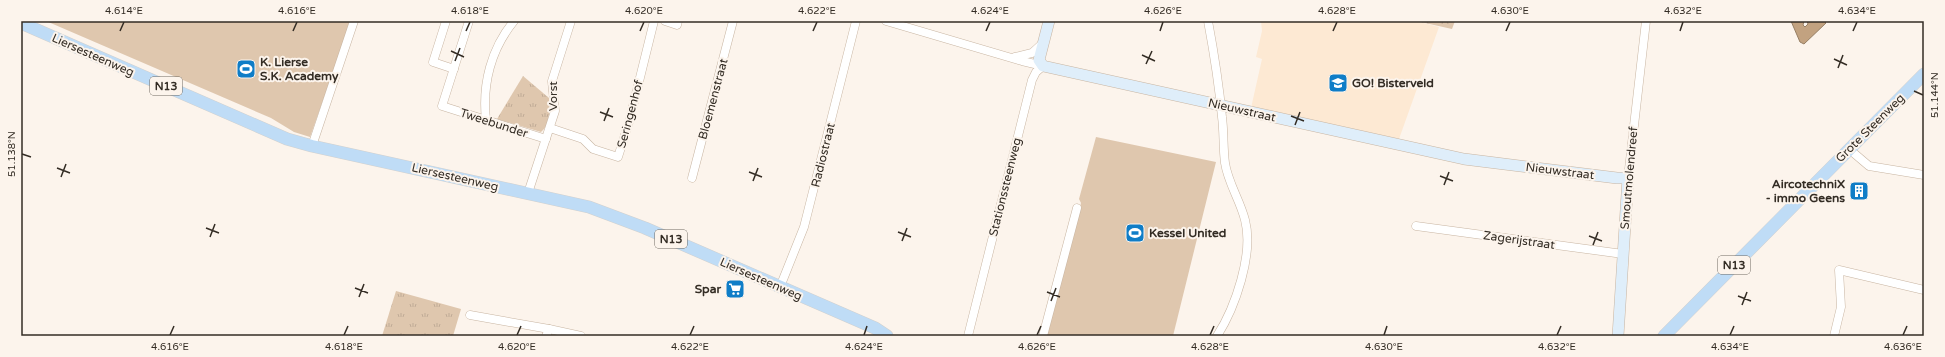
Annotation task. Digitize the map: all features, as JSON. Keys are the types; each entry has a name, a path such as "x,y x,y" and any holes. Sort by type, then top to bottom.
{"main road":[{"name":"Liersesteenweg","path":"21,23 287,138 312,146 567,201 614,216 874,328 888,336"},
{"name":"Grote Steenweg","path":"1664,336 1924,74"}],"street":[{"path":"312,146 354,21"},
{"path":"446,21 433,62 454,69 469,21"},
{"path":"486,120 484,100 492,61 497,47 514,21"},
{"name":"Vorst","path":"528,193 555,111 552,81 570,21"},
{"name":"Seringenhof","path":"550,128 583,139 593,149 618,157 629,122 654,21"},
{"path":"665,21 677,25 678,21"},
{"name":"Bloemenstraat","path":"692,178 733,21"},
{"name":"Radiostraat","path":"780,287 804,227 856,21"},
{"name":"Nieuwstraat","path":"886,21 1043,66 1464,159 1617,178 1628,178"},
{"path":"1043,66 1039,60 1049,21"},
{"path":"1208,21 1220,105 1225,164 1230,182 1244,216 1246,234 1245,265 1240,286 1230,314 1217,336"},
{"name":"Smoutmolendreef","path":"1618,336 1628,178 1646,21"},
{"path":"1012,57 1032,53 1043,42"},
{"name":"Stationssteenweg","path":"968,336 1030,88 1036,72 1043,66"},
{"name":"Tweebunder","path":"454,69 442,106 546,139"},
{"path":"1849,149 1869,166 1924,175"},
{"path":"1043,336 1077,208"},
{"name":"Zagerijstraat","path":"1416,226 1623,254"},
{"path":"1834,336 1841,307 1839,270 1924,290"},
{"path":"470,315 548,333 581,336"}],"shaded area":[{"name":"GO! Bisterveld","path":"1261,21 1416,21 1439,27 1399,139 1251,108 1262,59 1256,57 1262,31"},
{"path":"1791,21 1804,21 1803,25 1805,27 1808,24 1807,21 1824,21 1826,23 1804,44 1800,42"}],"green space":[{"name":"K. Lierse S.K. Academy","path":"46,21 351,21 310,137 294,132 271,118"},
{"path":"1416,21 1455,21 1452,29"},
{"path":"523,76 549,98 548,121 541,132 497,119"},
{"name":"Kessel United","path":"1096,137 1216,162 1173,336 1044,336 1081,203 1079,199"},
{"path":"396,291 461,309 453,336 382,336"}],"place":[{"name":"K. Lierse S.K. Academy","path":"246,69"},
{"name":"GO! Bisterveld","path":"1338,83"},
{"name":"AircotechniX - immo Geens","path":"1859,191"},
{"name":"Kessel United","path":"1135,233"},
{"name":"Spar","path":"735,289"}]}
